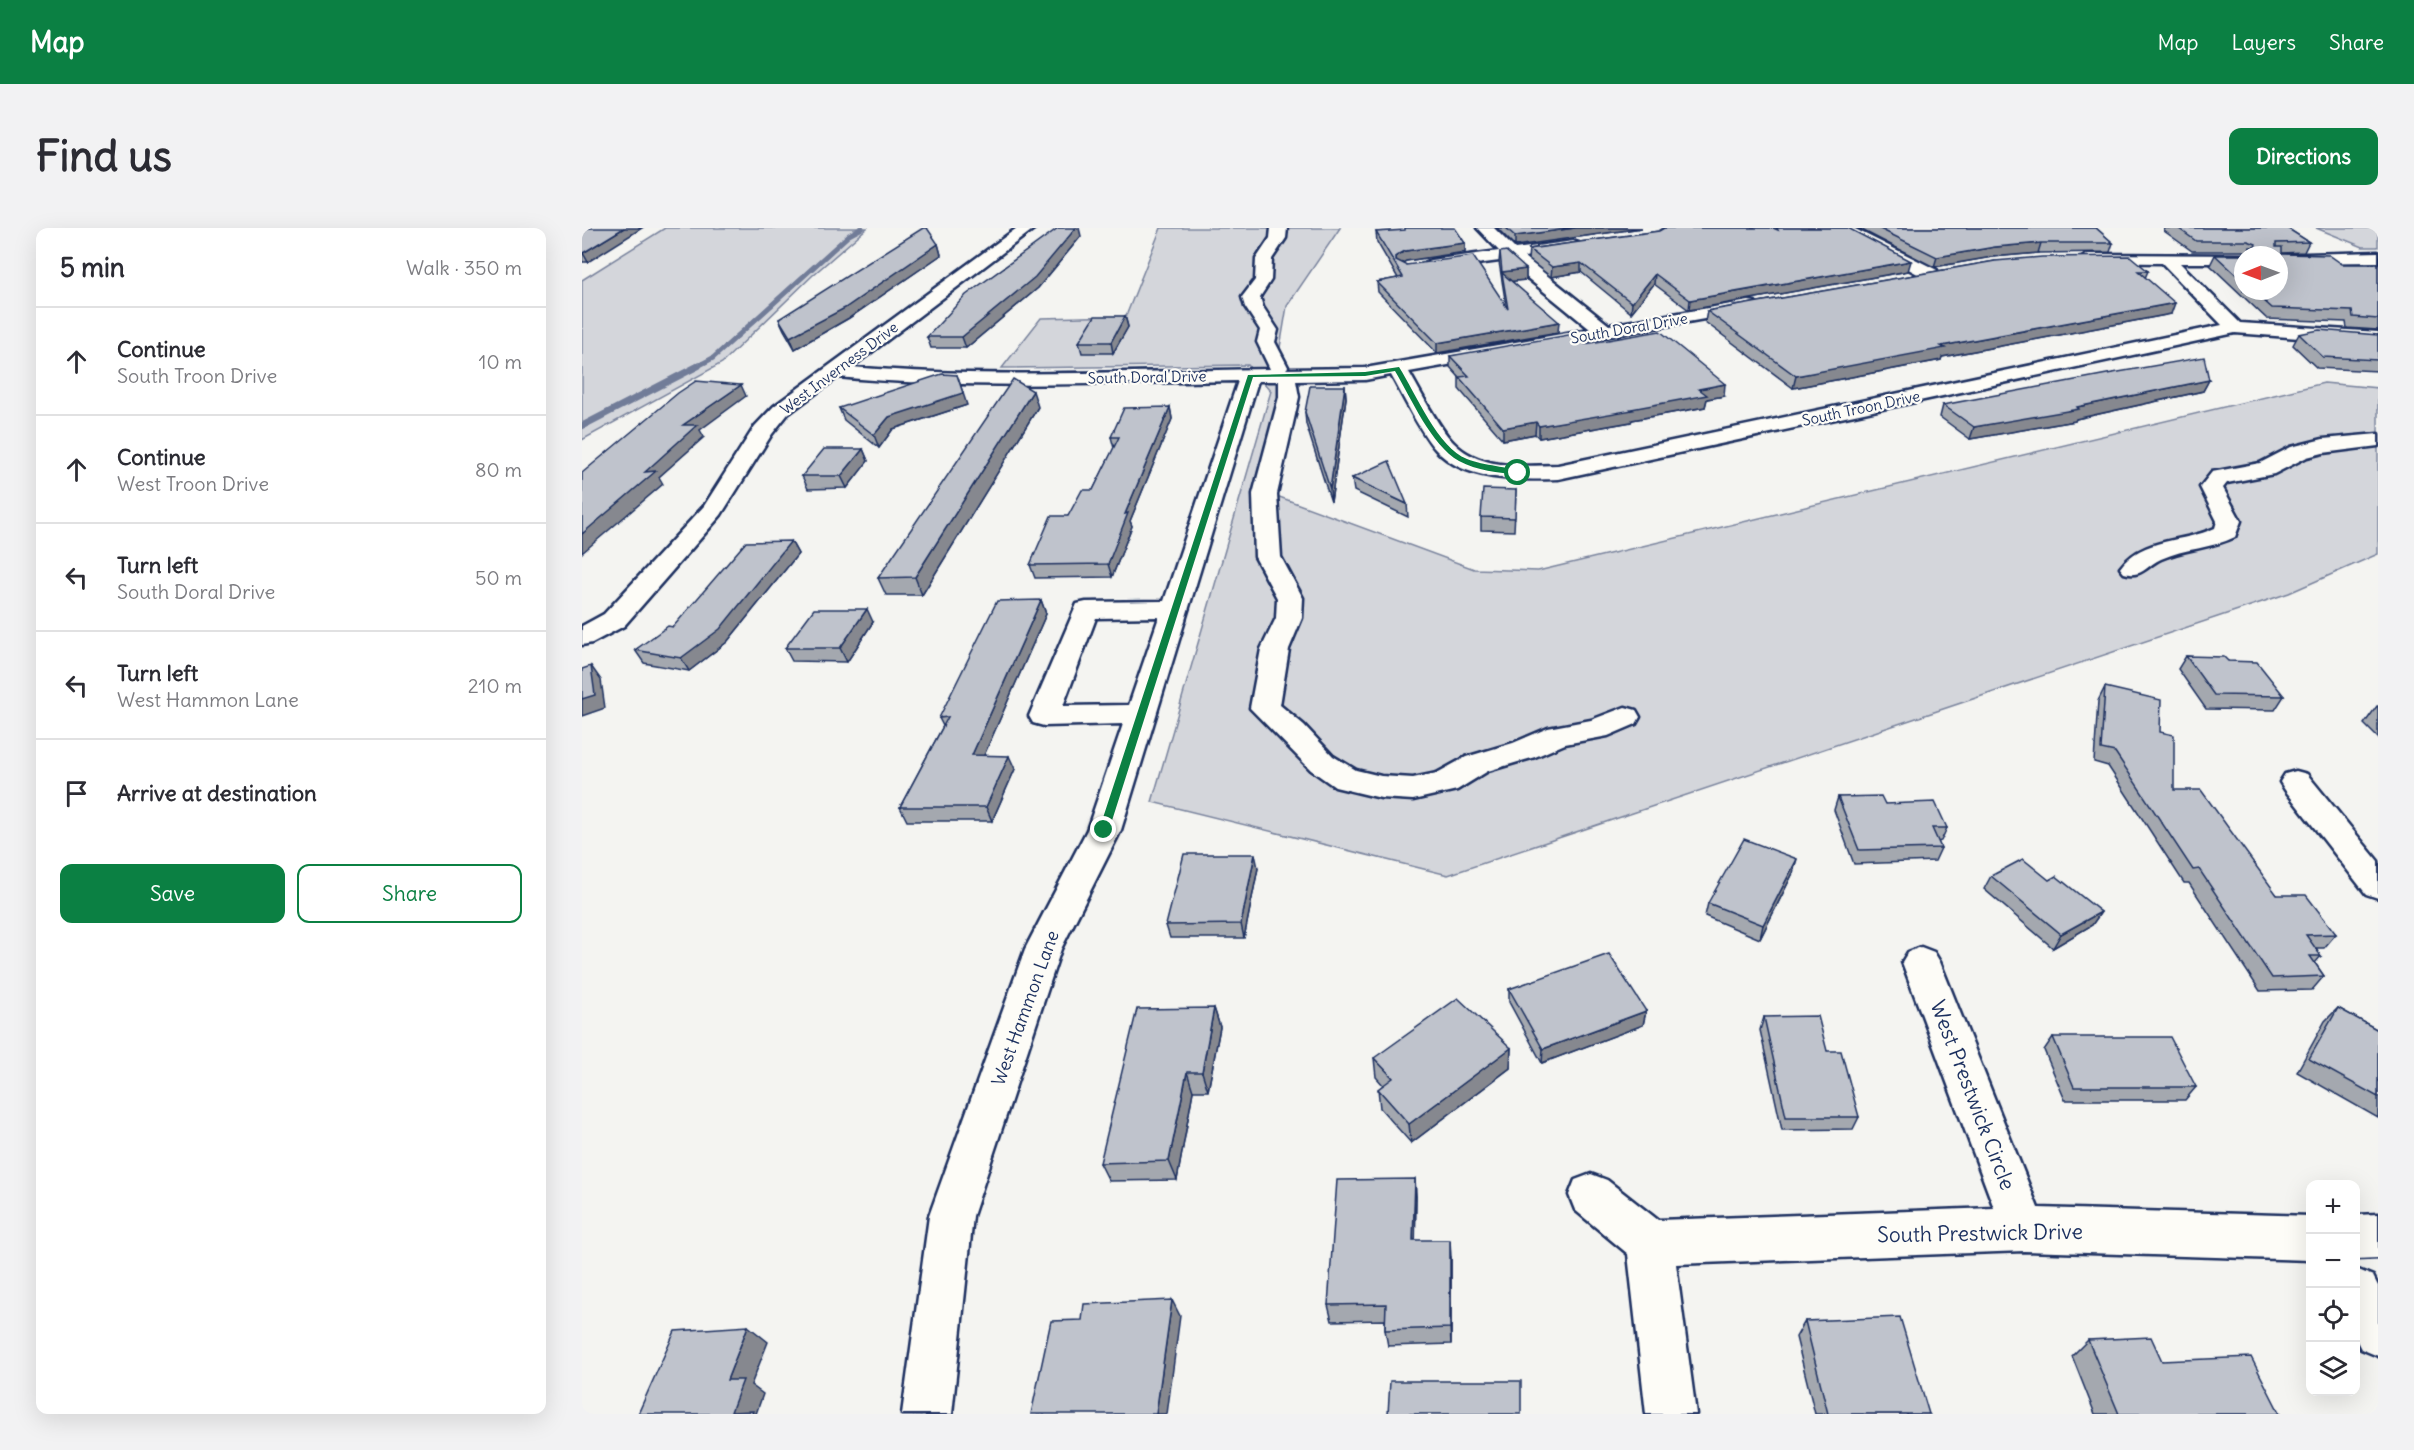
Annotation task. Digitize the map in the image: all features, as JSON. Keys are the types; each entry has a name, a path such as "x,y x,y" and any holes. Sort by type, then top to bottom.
{"street":[{"name":"West Inverness Drive","path":"582,638 614,620 713,510 763,431 781,410 1027,228"},
{"path":"1279,228 1278,238 1264,259 1263,280 1251,297 1254,307 1269,330 1266,342 1272,375 1289,398 1265,494 1268,557 1290,598 1289,618 1275,649 1265,708 1293,732 1322,764 1346,779 1381,787 1413,789 1446,782 1477,764 1524,750 1559,735 1598,729 1625,717"},
{"path":"1485,228 1511,255 1606,332"},
{"path":"1841,228 1931,274"},
{"path":"1417,267 1587,243"},
{"path":"2288,258 2378,257"},
{"path":"2071,260 2234,258"},
{"path":"2167,259 2235,328"},
{"path":"1907,279 1951,271"},
{"name":"South Doral Drive","path":"833,371 963,379 1365,374 1768,303"},
{"name":"South Troon Drive","path":"1397,369 1443,446 1462,460 1485,468 1518,473 1558,472 2235,328 2378,338"},
{"name":"West Hammon Lane","path":"927,1414 951,1216 1043,949 1104,830 1175,609 1272,375"},
{"path":"2133,568 2140,559 2160,549 2208,540 2226,532 2229,521 2211,488 2220,477 2266,469 2299,452 2324,446 2378,440"},
{"path":"1141,714 1044,716 1086,610 1175,609"},
{"path":"2296,782 2378,885"},
{"name":"West Prestwick Circle","path":"1922,962 2024,1229"},
{"path":"1591,1195 1650,1244 1671,1414"},
{"name":"South Prestwick Drive","path":"1650,1244 2024,1229 2306,1238"},
{"path":"2360,1237 2378,1236"},
{"path":"2360,1301 2378,1332"}],"shaded area":[{"path":"665,228 867,228 813,275 722,363 582,440 582,280"},
{"path":"1161,228 1340,228 1287,306 1277,365 1300,382 1274,495 1474,569 1538,571 2324,383 2378,388 2378,554 2289,593 1448,875 1152,802 1271,391 1248,365 1002,368 1041,318 1126,316"},
{"path":"2316,228 2378,228 2378,247 2363,247"}],"building":[{"path":"582,228 624,228 582,253"},
{"path":"923,228 927,228 938,244 845,308 790,337 779,319"},
{"path":"1058,228 1076,228 1035,277 962,337 927,337 966,295"},
{"path":"1405,228 1455,228 1465,243 1405,251 1396,256 1396,260 1406,265 1473,256 1508,309 1502,273 1559,322 1437,343 1377,282 1403,277 1376,232 1405,230"},
{"path":"1506,228 1575,228 1515,236"},
{"path":"1664,228 1773,228 1778,230 1777,228 1848,228 1911,261 1690,300 1655,274 1632,303 1581,263 1552,267 1529,249 1659,231"},
{"path":"1878,228 2096,228 2113,243 2041,243 1995,247 1937,257"},
{"path":"2178,228 2287,228 2309,242 2255,246 2256,244 2248,241 2196,241"},
{"path":"1506,251 1526,269 1502,272 1500,252"},
{"path":"2288,254 2329,255 2342,264 2378,264 2378,319 2353,317 2352,311 2272,308 2263,300 2288,300"},
{"path":"2215,255 2234,255 2234,273"},
{"path":"2130,256 2148,271 2138,271 2175,303 1941,346 1945,348 1796,376 1707,311 1995,261 2042,257"},
{"path":"1095,316 1125,316 1111,342 1079,342"},
{"path":"2319,330 2378,335 2378,360 2323,357 2299,334"},
{"path":"1660,331 1725,384 1699,389 1707,395 1631,409 1633,410 1539,426 1536,422 1503,428 1459,377 1469,376 1450,356 1574,334 1585,344"},
{"path":"2204,357 2209,380 2077,407 2079,409 1974,427 1943,405 2107,374"},
{"path":"942,374 957,375 963,393 889,417 874,435 839,408"},
{"path":"1013,379 1033,391 915,577 878,578"},
{"path":"696,381 741,385 683,425 697,425 645,472 656,471 582,534 582,473 678,393"},
{"path":"1310,386 1345,386 1330,489 1305,412"},
{"path":"1170,407 1125,514 1128,513 1108,564 1030,565 1051,516 1068,516 1082,490 1093,490 1119,437 1111,437 1124,408"},
{"path":"824,449 863,449 841,476 802,476"},
{"path":"1389,461 1407,504 1352,478"},
{"path":"1483,489 1516,490 1515,518 1481,517"},
{"path":"791,541 720,629 681,658 635,650 668,626 673,627 746,542"},
{"path":"1041,600 972,755 1009,756 986,807 900,807 948,717 939,718 997,601"},
{"path":"814,609 867,609 840,648 785,648"},
{"path":"2186,656 2224,657 2228,661 2257,662 2284,696 2214,695"},
{"path":"591,666 595,695 582,699 582,669"},
{"path":"2105,687 2161,700 2160,732 2174,735 2174,790 2201,790 2277,895 2306,895 2336,934 2306,935 2321,956 2310,956 2324,976 2272,978 2199,869 2193,870 2115,752 2101,749"},
{"path":"1881,796 1885,804 1935,802 1947,828 1932,828 1941,848 1859,850 1838,797"},
{"path":"1744,839 1797,859 1763,925 1708,903"},
{"path":"1184,854 1255,854 1241,924 1166,925"},
{"path":"2023,859 2049,880 2056,876 2101,912 2061,934 1991,876"},
{"path":"1609,954 1646,1011 1543,1049 1509,989"},
{"path":"1458,998 1511,1048 1409,1124 1378,1089 1393,1078 1374,1058"},
{"path":"1214,1008 1202,1072 1187,1072 1169,1161 1100,1163 1137,1009"},
{"path":"2338,1008 2378,1030 2378,1097 2309,1059"},
{"path":"1818,1016 1827,1051 1841,1051 1859,1117 1786,1117 1764,1017"},
{"path":"2053,1037 2170,1037 2196,1087 2074,1087"},
{"path":"1415,1179 1413,1240 1450,1240 1450,1328 1385,1330 1386,1304 1328,1305 1337,1180"},
{"path":"1172,1300 1156,1414 1031,1414 1051,1321 1082,1320 1084,1304"},
{"path":"1900,1317 1929,1414 1828,1414 1805,1321"},
{"path":"748,1326 727,1380 743,1380 731,1412 753,1411 752,1414 638,1414 675,1331"},
{"path":"2151,1337 2162,1361 2251,1357 2280,1414 2119,1414 2088,1340"},
{"path":"1390,1381 1521,1381 1521,1414 1388,1414"}],"waterway":[{"path":"696,367 713,358 849,235 862,228"},
{"path":"582,426 698,366"}],"route":[{"path":"1104,830 1251,375 1365,374 1397,369 1443,446 1462,460 1485,468 1518,473"}]}
